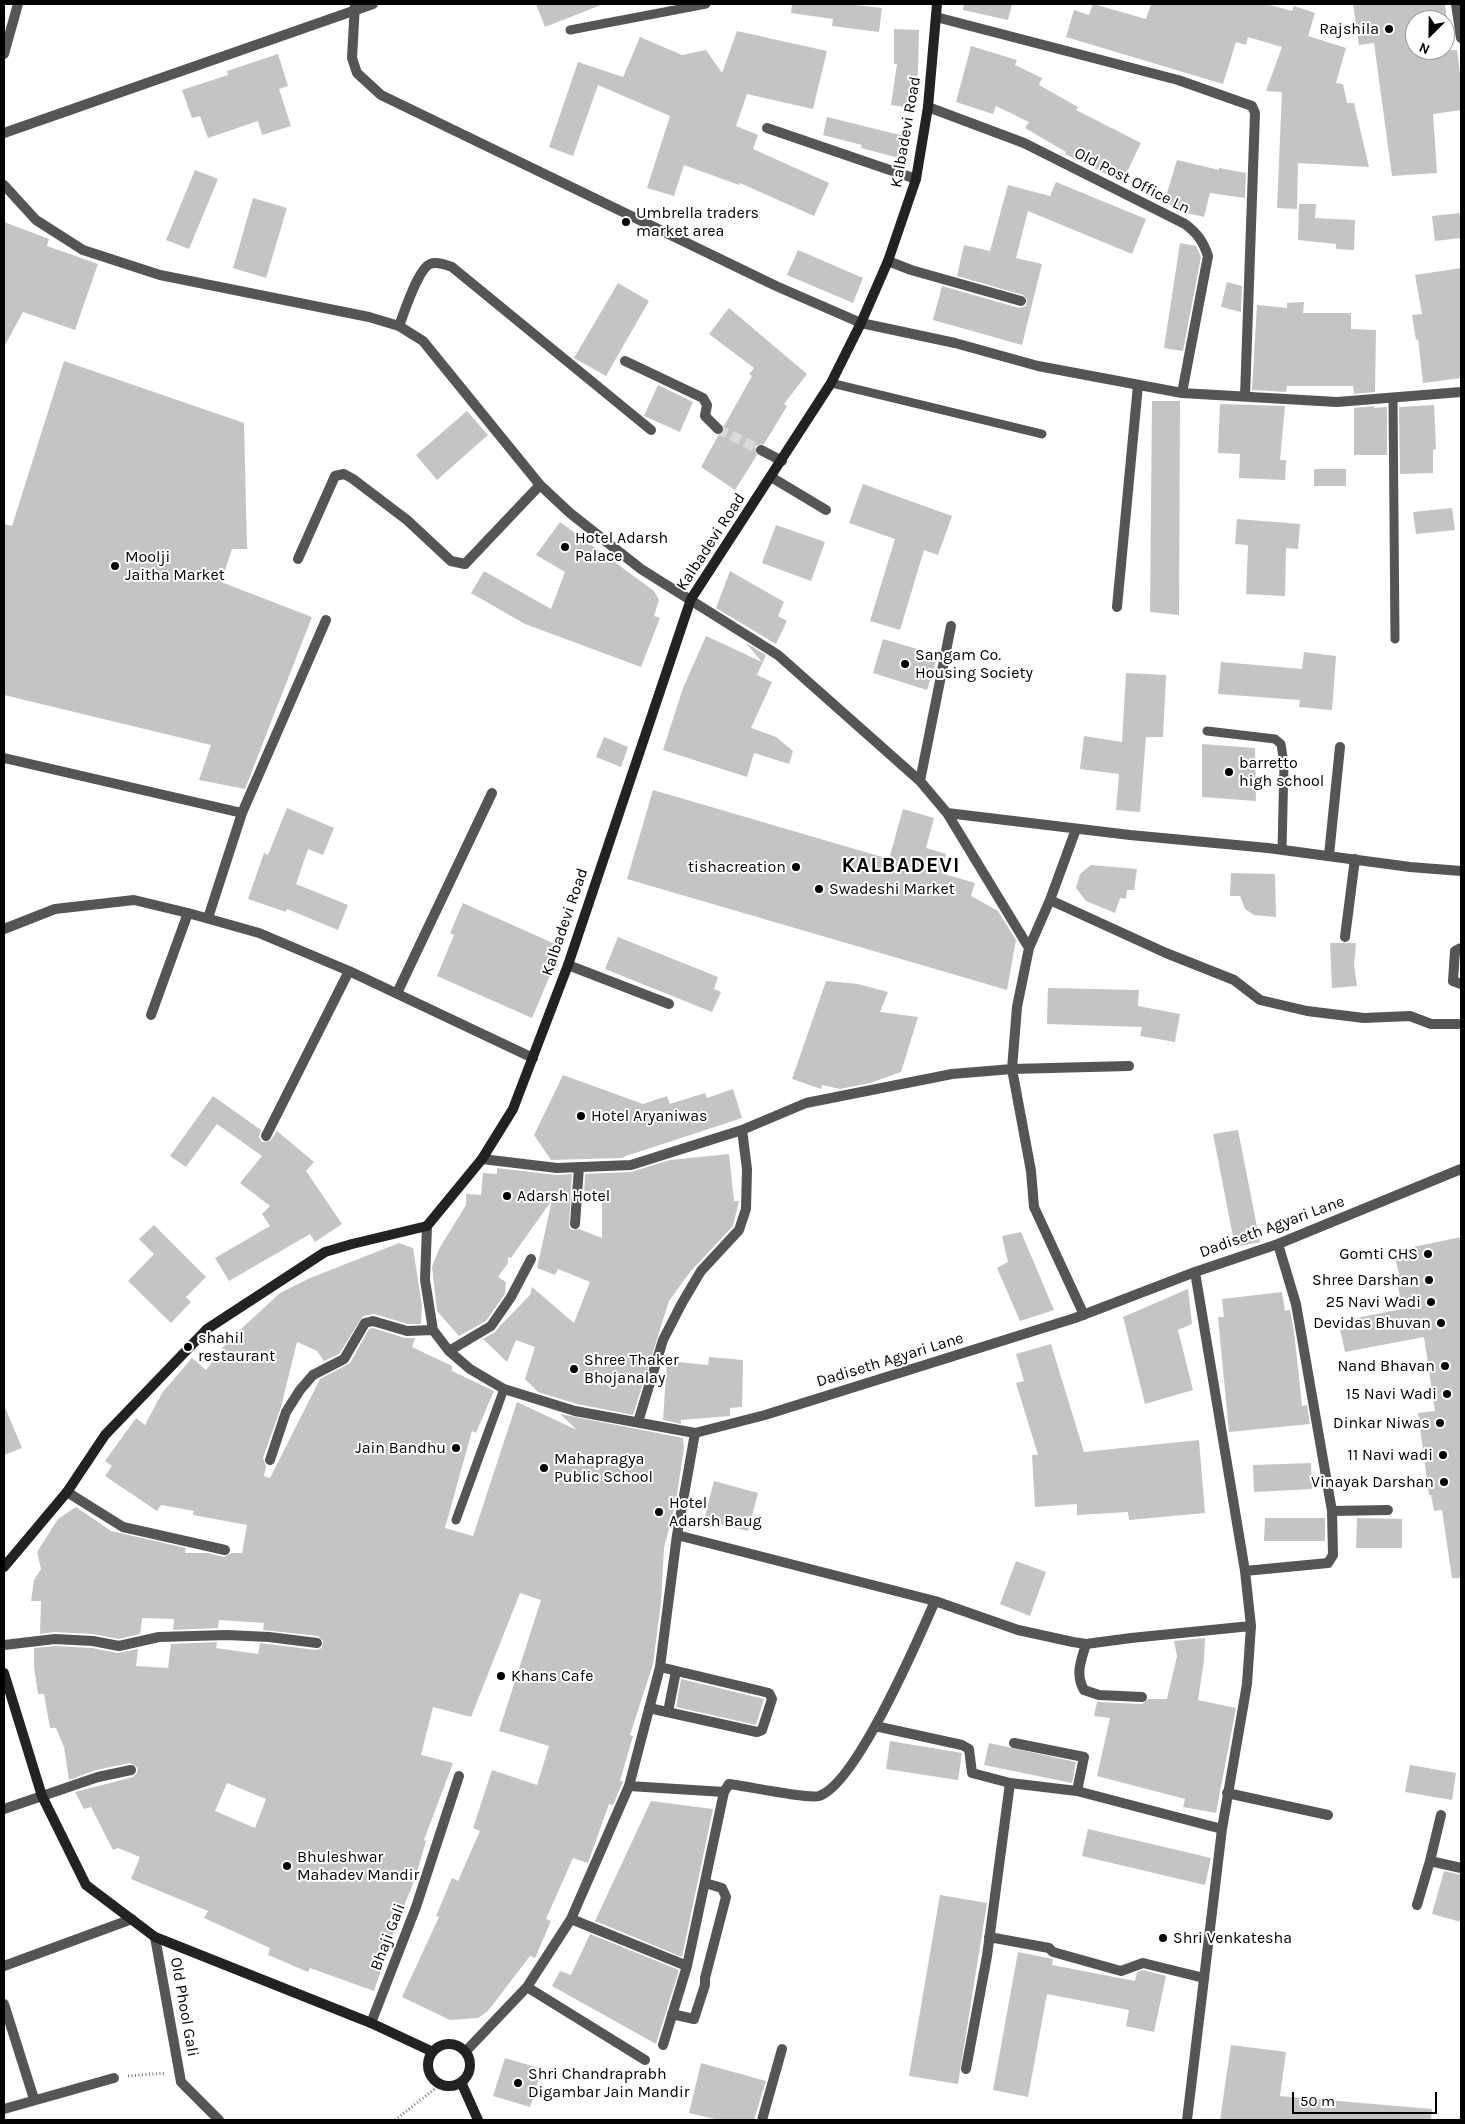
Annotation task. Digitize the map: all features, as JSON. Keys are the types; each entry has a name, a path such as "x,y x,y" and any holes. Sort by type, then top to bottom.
{"main road":[{"name":"Kalbadevi Road","path":"427,1226 482,1159 513,1109 568,964 691,599 831,383 861,323 888,261 916,179 928,107 937,4"},
{"path":"4,1566 66,1492 105,1435 207,1329 325,1252 427,1226"},
{"path":"4,1673 42,1796 86,1885 155,1937 371,2022 433,2052"},
{"path":"448,2044 454,2044 466,2051 470,2071 462,2082 455,2085 441,2084 435,2080 429,2068 433,2052 441,2045 448,2044"},
{"path":"462,2082 478,2120"}],"street":[{"path":"4,54 18,4"},
{"path":"4,133 354,7 373,4"},
{"path":"1456,4 1461,38"},
{"path":"354,7 352,58 357,73 381,95 776,286 861,323 955,343 1038,366 1182,393 1337,402 1461,392"},
{"path":"936,17 1178,80 1252,106 1255,113 1255,142 1245,396"},
{"name":"Old Post Office Ln","path":"928,107 1024,143 1185,224 1196,232 1203,242 1208,256 1182,393"},
{"path":"767,128 916,179"},
{"path":"4,185 36,220 83,250 160,275 369,317 399,326 423,341 540,485 570,513 641,569 778,655 920,781 947,813 1029,948"},
{"path":"888,261 911,270 1021,301"},
{"path":"399,326 422,271 430,264 442,263 452,268 651,430"},
{"path":"625,361 703,398 707,405 705,416 718,429"},
{"path":"1117,607 1138,385"},
{"path":"761,450 782,461"},
{"path":"298,559 335,476 344,474 352,479 407,520 452,562 465,564 540,485"},
{"path":"771,477 826,510"},
{"path":"208,918 242,813 326,620"},
{"path":"920,781 951,626"},
{"path":"1329,855 1340,747"},
{"path":"4,758 242,813"},
{"path":"397,993 492,793"},
{"path":"947,813 1076,829 1329,855 1410,867 1461,870"},
{"path":"1076,829 1050,900 1029,948 1017,1007 1012,1069 1031,1171 1034,1207 1084,1315"},
{"path":"1346,937 1355,859"},
{"path":"4,929 55,909 134,900 188,913 259,933 349,971 532,1058"},
{"path":"1050,900 1166,954 1234,980 1260,1000 1307,1011 1364,1018 1410,1016 1431,1024 1461,1024"},
{"path":"151,1015 188,913"},
{"path":"1461,948 1455,951 1453,981 1461,984"},
{"path":"568,964 669,1004"},
{"path":"266,1136 349,971"},
{"path":"482,1159 557,1168 630,1164 742,1130 806,1103 952,1074 1012,1069 1129,1066"},
{"path":"638,1422 664,1340 682,1303 701,1271 739,1230 746,1201 747,1169 742,1130"},
{"path":"575,1224 579,1167"},
{"name":"Dadiseth Agyari Lane","path":"427,1226 425,1280 433,1330 449,1351 470,1369 504,1389 575,1411 696,1433 765,1415 1084,1315 1195,1272 1278,1244 1461,1169"},
{"path":"1246,1571 1328,1563 1333,1555 1332,1511 1296,1304 1278,1244"},
{"path":"449,1351 490,1326 511,1298 531,1259"},
{"path":"1187,2120 1222,1829 1247,1684 1251,1626 1246,1571 1195,1272"},
{"path":"270,1460 286,1412 300,1390 313,1375 344,1359 365,1323 373,1321 407,1331 433,1330"},
{"path":"466,2051 527,1987 571,1919 629,1786 660,1667 677,1535 696,1433"},
{"path":"66,1492 123,1527 225,1550"},
{"path":"1332,1511 1388,1510"},
{"path":"677,1535 935,1601 1018,1630 1086,1644 1251,1626"},
{"path":"663,2045 687,1966 724,1792 729,1784 789,1792 799,1796 819,1796 830,1789 867,1744 935,1601"},
{"path":"4,1645 55,1639 92,1641 119,1646 160,1637 227,1635 268,1637 317,1643"},
{"path":"1086,1644 1078,1670 1079,1682 1084,1690 1099,1695 1142,1696"},
{"path":"649,1708 756,1732 762,1730 772,1699 769,1693 660,1667"},
{"path":"668,1712 676,1671"},
{"path":"875,1726 962,1745 969,1749 972,1773 1010,1783 1077,1791 1222,1829"},
{"path":"1014,1743 1084,1757 1077,1791"},
{"path":"4,1809 98,1777 131,1770"},
{"name":"Bhaji Gali","path":"371,2022 416,1907 459,1776"},
{"path":"966,2069 989,1937 1010,1783"},
{"path":"629,1786 724,1792"},
{"path":"1228,1793 1328,1815"},
{"path":"1417,1905 1441,1815"},
{"path":"1430,1861 1461,1868"},
{"path":"672,2014 694,2019 705,1985 705,1978 726,1897 722,1888 705,1883"},
{"path":"4,1966 132,1919"},
{"path":"571,1919 687,1966"},
{"name":"Old Phool Gali","path":"155,1937 181,2077"},
{"path":"989,1937 1049,1948 1053,1952 1121,1971 1143,1963 1204,1978"},
{"path":"527,1987 645,2060"},
{"path":"4,2004 34,2100"},
{"path":"762,2120 782,2049"},
{"path":"181,2077 219,2120"},
{"path":"4,2109 114,2078"}],"lane":[{"path":"570,30 706,4"},
{"path":"831,383 1042,434"},
{"path":"1393,398 1395,639"},
{"path":"1207,731 1275,739 1281,744 1284,764 1282,850"},
{"path":"456,1520 504,1389"}],"path":[{"path":"114,2078 181,2077"},
{"path":"395,2120 441,2084"}],"building":[{"path":"536,4 601,4 601,5 545,27"},
{"path":"792,4 847,4 882,8 879,32 832,26 833,19 791,13"},
{"path":"964,4 1012,4 1008,20 963,10"},
{"path":"1093,4 1146,19 1151,4 1266,4 1292,11 1294,6 1315,13 1308,36 1346,48 1336,83 1343,84 1347,103 1354,103 1369,167 1298,163 1297,209 1277,208 1282,92 1266,91 1282,47 1248,37 1246,45 1236,42 1223,84 1066,37 1074,10 1089,15"},
{"path":"1353,4 1445,4 1446,10 1405,10 1405,60 1455,60 1455,50 1457,50 1461,80 1461,110 1433,114 1437,173 1392,176 1374,43 1359,45"},
{"path":"894,29 919,30 918,72 913,108 891,105 897,64 894,64"},
{"path":"737,31 827,51 813,109 747,94 736,126 758,135 753,149 829,183 814,216 740,183 739,185 684,165 674,196 647,188 670,116 598,85 573,156 549,147 578,62 623,77 640,37 682,55 706,50 722,73"},
{"path":"971,46 1017,60 1015,65 1042,78 1039,85 1078,107 1076,110 1141,143 1122,182 1065,154 1066,152 1025,128 1029,122 996,106 993,114 956,102"},
{"path":"278,54 288,86 279,89 291,126 262,135 258,121 208,138 200,116 192,118 182,90 228,75 227,71"},
{"path":"827,117 908,137 903,159 861,148 862,145 823,135"},
{"path":"1177,160 1219,170 1219,168 1246,173 1245,198 1210,193 1204,217 1183,212 1184,209 1164,203"},
{"path":"195,170 218,179 189,249 166,240"},
{"path":"1056,182 1146,219 1132,254 1028,211 1016,258 1042,264 1022,345 933,320 942,286 1019,308 1026,306 1027,299 1023,295 957,276 964,245 990,251 1008,185 1050,196"},
{"path":"253,198 287,208 266,278 233,268"},
{"path":"1299,204 1316,204 1315,218 1355,220 1354,250 1336,249 1336,244 1298,240"},
{"path":"1461,213 1461,238 1435,241 1432,216"},
{"path":"4,222 49,239 47,246 98,264 75,330 23,312 4,347"},
{"path":"1180,243 1196,246 1201,257 1183,351 1164,348"},
{"path":"798,250 863,278 853,303 787,275"},
{"path":"1461,268 1461,378 1423,383 1418,339 1416,340 1412,315 1422,314 1415,275"},
{"path":"1227,282 1242,286 1241,312 1221,307"},
{"path":"618,283 649,301 606,376 574,358"},
{"path":"1304,302 1303,313 1351,313 1351,329 1376,330 1375,392 1354,394 1353,386 1287,386 1286,392 1252,390 1257,305 1287,308 1287,303"},
{"path":"729,308 807,374 784,404 787,406 764,444 755,446 757,455 735,490 701,467 718,436 724,431 724,426 752,376 749,374 754,368 709,334"},
{"name":"Moolji Jaitha Market","path":"64,361 244,423 247,549 232,549 221,582 312,617 245,789 199,780 211,745 4,695 4,524 12,526"},
{"path":"658,385 693,402 680,432 644,416"},
{"path":"1152,401 1180,401 1179,615 1150,612"},
{"path":"1220,404 1285,406 1280,460 1286,460 1285,480 1239,478 1240,454 1218,453"},
{"path":"1434,405 1436,449 1433,450 1433,473 1400,474 1399,407"},
{"path":"1374,406 1374,408 1387,407 1387,455 1354,455 1354,408"},
{"path":"467,411 488,435 437,480 416,455"},
{"path":"1314,469 1346,469 1346,486 1314,486"},
{"path":"863,484 952,516 938,555 924,550 900,630 870,621 895,539 849,523"},
{"path":"1452,508 1455,530 1416,534 1413,512"},
{"path":"1237,519 1300,524 1298,549 1286,548 1285,596 1246,594 1248,545 1235,544"},
{"path":"560,522 654,591 659,600 654,616 660,618 641,667 525,624 471,593 484,571 551,609 565,572 536,555"},
{"path":"776,525 825,542 811,581 762,563"},
{"path":"730,571 784,602 778,616 787,621 776,644 716,608"},
{"path":"706,636 762,662 746,643 766,655 757,675 772,682 751,728 776,737 793,751 789,764 754,753 747,777 663,750 683,688"},
{"name":"Sangam Co. Housing Society","path":"883,639 938,655 927,690 873,673"},
{"path":"1304,652 1336,656 1332,710 1299,707 1300,700 1218,694 1221,662 1302,669"},
{"path":"1126,673 1166,675 1163,737 1146,737 1140,812 1116,810 1119,774 1080,769 1084,736 1122,742"},
{"path":"604,737 628,747 621,767 596,757"},
{"name":"barretto high school","path":"1202,744 1255,748 1256,801 1202,797"},
{"name":"Swadeshi Market","path":"653,790 889,859 903,809 934,818 926,848 946,854 941,873 975,883 971,896 998,911 1016,940 1007,990 627,879"},
{"path":"287,808 334,828 323,855 308,849 296,884 348,905 338,930 287,909 286,912 248,899 264,853 268,855"},
{"path":"1091,865 1137,869 1134,890 1127,890 1126,899 1120,898 1115,913 1086,901 1076,888 1080,874"},
{"path":"1231,873 1275,874 1276,917 1254,915 1245,909 1240,896 1230,896"},
{"path":"463,903 562,947 532,1018 437,976 454,935 450,933"},
{"path":"618,937 718,977 714,989 721,992 712,1012 605,969"},
{"path":"1330,943 1356,943 1354,965 1357,986 1332,988"},
{"path":"826,981 858,984 888,992 880,1012 918,1017 901,1072 870,1083 840,1089 822,1085 821,1089 792,1079"},
{"path":"1048,988 1139,990 1138,1006 1180,1014 1175,1042 1140,1036 1142,1027 1047,1024"},
{"path":"563,1075 643,1104 667,1096 670,1104 705,1093 707,1098 733,1089 742,1118 624,1158 551,1160 534,1135"},
{"path":"213,1096 261,1130 259,1137 262,1142 270,1141 277,1131 314,1162 306,1171 342,1224 315,1242 310,1234 229,1281 215,1258 270,1226 262,1214 270,1206 240,1183 262,1156 217,1124 186,1167 170,1156"},
{"path":"1238,1130 1260,1242 1235,1247 1213,1134"},
{"path":"729,1154 734,1201 739,1201 733,1226 690,1272 669,1301 633,1415 577,1404 538,1392 525,1379 535,1347 516,1340 507,1362 483,1339 495,1332 530,1295 532,1287 574,1323 590,1282 558,1269 555,1275 537,1268 552,1200 511,1258 508,1257 508,1263 498,1277 506,1282 505,1294 486,1321 459,1336 437,1311 432,1267 439,1249 466,1205 466,1194 481,1195 483,1173 497,1174 497,1168 556,1175 572,1174 569,1227 572,1230 579,1229 602,1238 602,1199 584,1199 585,1174 631,1172 670,1160"},
{"path":"154,1225 206,1277 186,1297 191,1302 171,1323 128,1281 154,1254 139,1239"},
{"path":"1021,1232 1054,1310 1020,1321 997,1268 1008,1262 1002,1236"},
{"path":"1461,1237 1461,1578 1452,1578 1442,1510 1434,1511 1431,1495 1429,1495 1418,1413 1435,1411 1424,1337 1345,1352 1340,1329 1353,1327 1351,1319 1402,1309 1396,1275 1399,1275 1394,1251"},
{"path":"399,1243 413,1248 422,1306 421,1324 408,1324 374,1314 363,1316 339,1354 324,1361 317,1351 297,1342 281,1407 263,1458 266,1466 264,1476 270,1478 320,1379 350,1363 369,1329 373,1328 405,1338 415,1338 412,1347 452,1366 452,1371 494,1391 476,1433 472,1431 445,1528 473,1536 517,1402 577,1430 560,1414 683,1438 684,1448 676,1501 664,1548 661,1602 653,1664 630,1735 633,1736 620,1781 623,1781 622,1784 613,1805 609,1804 588,1863 573,1858 546,1919 551,1921 535,1958 530,1956 488,2011 478,2018 450,2020 402,1997 439,1917 436,1916 452,1878 458,1881 480,1831 473,1828 492,1770 537,1785 549,1746 499,1731 541,1600 520,1593 471,1717 433,1707 421,1755 453,1763 424,1840 426,1841 415,1879 395,1928 374,1991 310,1968 308,1972 268,1955 270,1948 204,1918 208,1911 131,1879 140,1857 118,1848 113,1850 91,1807 84,1809 75,1792 133,1777 137,1773 138,1768 130,1763 96,1770 69,1780 64,1747 56,1728 50,1728 44,1694 38,1694 34,1667 34,1648 55,1646 92,1648 118,1653 138,1649 136,1666 168,1668 171,1644 217,1642 216,1648 258,1654 260,1643 316,1650 322,1648 323,1641 318,1636 263,1630 264,1623 219,1620 218,1628 173,1630 174,1619 142,1618 140,1634 119,1639 93,1634 55,1632 40,1634 41,1601 31,1601 34,1580 41,1569 37,1552 58,1519 76,1507 111,1531 186,1548 185,1553 208,1553 224,1557 231,1553 242,1553 247,1525 193,1515 194,1511 161,1505 157,1511 105,1476 112,1466 105,1461 136,1418 145,1425 162,1393 192,1358 206,1370 227,1342 280,1293 310,1278","holes":["227,1783 266,1799 255,1828 215,1811"]},
{"path":"1188,1289 1192,1324 1178,1330 1193,1390 1145,1404 1123,1317"},
{"path":"1282,1292 1285,1311 1290,1310 1294,1331 1302,1406 1307,1405 1310,1424 1229,1432 1218,1317 1224,1317 1222,1299"},
{"path":"1051,1344 1084,1452 1199,1440 1205,1513 1129,1520 1128,1512 1077,1515 1077,1504 1035,1507 1032,1455 1038,1455 1016,1383 1024,1381 1016,1354"},
{"path":"709,1357 743,1360 742,1407 730,1408 730,1416 681,1420 681,1424 663,1420 667,1361 708,1365"},
{"path":"4,1405 22,1448 4,1455"},
{"path":"1311,1463 1312,1489 1254,1492 1253,1465"},
{"path":"714,1481 758,1493 748,1531 704,1520"},
{"path":"1265,1518 1325,1518 1325,1541 1264,1541"},
{"path":"1357,1518 1402,1519 1402,1548 1356,1548"},
{"path":"1016,1561 1046,1572 1030,1616 1000,1604"},
{"path":"1205,1638 1198,1700 1236,1708 1216,1813 1183,1807 1185,1799 1097,1776 1110,1718 1094,1716 1097,1702 1142,1704 1148,1699 1167,1699 1177,1656 1174,1641"},
{"path":"681,1679 764,1699 756,1725 676,1707"},
{"path":"890,1741 962,1753 958,1780 886,1769"},
{"path":"989,1743 1076,1762 1072,1783 984,1765"},
{"path":"1410,1765 1456,1773 1452,1800 1405,1792"},
{"path":"651,1801 713,1809 682,1957 595,1921"},
{"path":"1088,1829 1211,1858 1205,1885 1082,1856"},
{"path":"1444,1871 1461,1875 1461,1922 1432,1914"},
{"path":"940,1895 987,1903 958,2084 909,2076"},
{"path":"590,1934 679,1970 656,2044 552,1986 560,1971 571,1975"},
{"path":"1018,1952 1053,1959 1052,1965 1135,1981 1137,1972 1143,1970 1166,1976 1154,2032 1126,2026 1129,2010 1047,1994 1028,2097 993,2090"},
{"path":"1231,2045 1286,2052 1280,2096 1432,2109 1431,2120 1220,2120"},
{"name":"Shri Chandraprabh Digambar Jain Mandir","path":"505,2058 542,2069 530,2107 493,2096"},
{"path":"701,2063 766,2081 754,2120 719,2120 689,2113"}],"tunnel":[{"path":"718,429 761,450"}],"place":[{"name":"Rajshila","path":"1389,29"},
{"name":"Umbrella traders market area","path":"626,222"},
{"name":"Hotel Adarsh Palace","path":"565,547"},
{"name":"Moolji Jaitha Market","path":"115,566"},
{"name":"Sangam Co. Housing Society","path":"905,664"},
{"name":"barretto high school","path":"1229,772"},
{"name":"tishacreation","path":"796,867"},
{"name":"Swadeshi Market","path":"819,889"},
{"name":"Hotel Aryaniwas","path":"581,1116"},
{"name":"Adarsh Hotel","path":"507,1196"},
{"name":"Gomti CHS","path":"1428,1254"},
{"name":"Shree Darshan","path":"1429,1280"},
{"name":"25 Navi Wadi","path":"1431,1302"},
{"name":"Devidas Bhuvan","path":"1441,1323"},
{"name":"shahil restaurant","path":"188,1347"},
{"name":"Nand Bhavan","path":"1445,1366"},
{"name":"Shree Thaker Bhojanalay","path":"574,1369"},
{"name":"15 Navi Wadi","path":"1447,1394"},
{"name":"Dinkar Niwas","path":"1440,1423"},
{"name":"Jain Bandhu","path":"456,1448"},
{"name":"11 Navi wadi","path":"1443,1455"},
{"name":"Mahapragya Public School","path":"544,1468"},
{"name":"Vinayak Darshan","path":"1444,1482"},
{"name":"Hotel Adarsh Baug","path":"659,1512"},
{"name":"Khans Cafe","path":"501,1676"},
{"name":"Bhuleshwar Mahadev Mandir","path":"287,1866"},
{"name":"Shri Venkatesha","path":"1163,1938"},
{"name":"Shri Chandraprabh Digambar Jain Mandir","path":"518,2083"}],"district":[{"name":"KALBADEVI","path":"901,866"}]}
